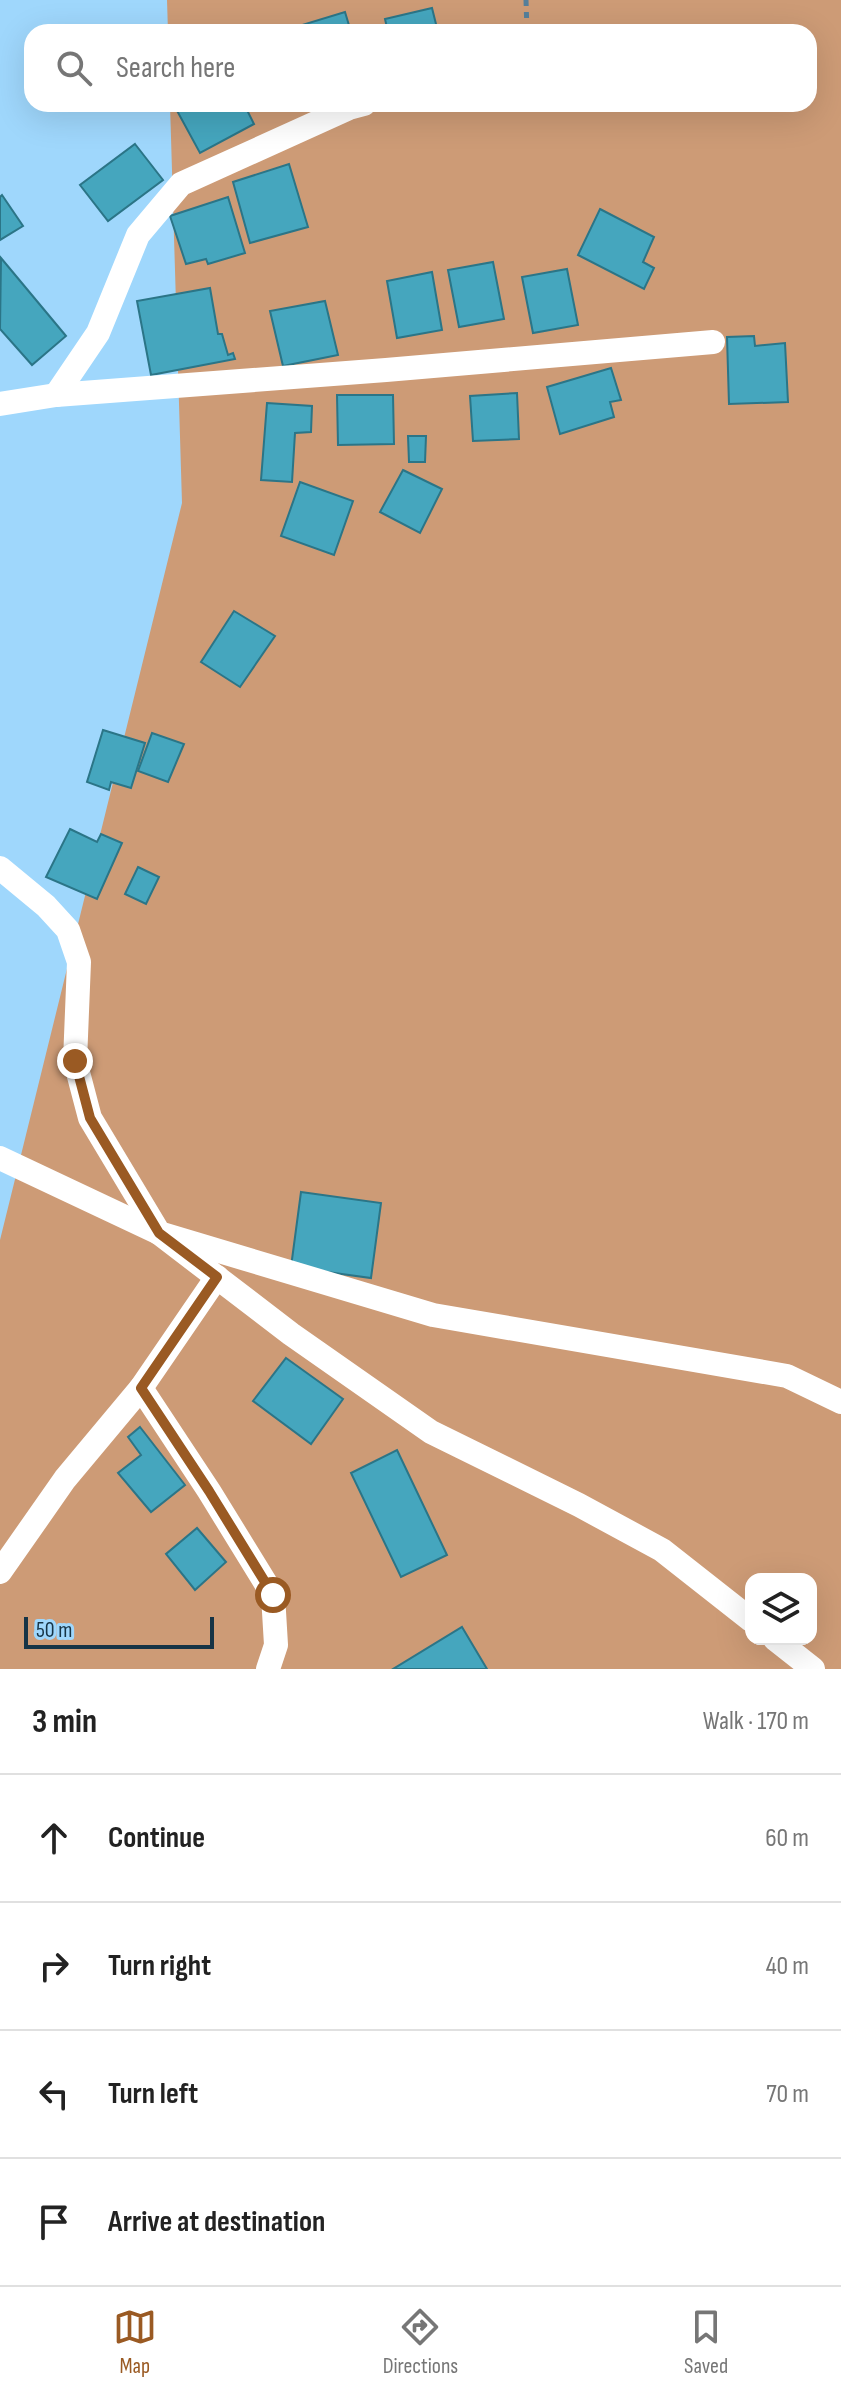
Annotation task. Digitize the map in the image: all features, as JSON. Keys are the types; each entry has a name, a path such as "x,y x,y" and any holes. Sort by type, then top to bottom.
{"street":[{"path":"56,395 98,333 138,235 181,184 340,112"},
{"path":"0,404 56,395 713,342"},
{"path":"0,868 46,906 68,930 79,962 75,1061 90,1118 159,1233 291,1334 431,1432 662,1550 745,1615"},
{"path":"0,1158 159,1233 433,1315 787,1376 841,1402"},
{"path":"0,1572 65,1479 141,1388 217,1277"},
{"path":"141,1388 273,1595 276,1645 268,1669"},
{"path":"783,1645 813,1669"}],"path":[{"path":"526,0 527,24"}],"shaded area":[{"path":"167,0 841,0 841,1669 0,1669 0,1240 182,503 170,112 817,112 817,24 168,24"}],"building":[{"path":"432,8 436,24 386,24 385,19"},
{"path":"345,12 349,24 305,24"},
{"path":"178,112 248,112 254,124 200,153"},
{"path":"135,144 163,180 108,221 80,185"},
{"path":"289,164 308,227 250,243 233,182"},
{"path":"2,195 23,226 0,240 0,197"},
{"path":"228,197 245,253 208,264 206,259 186,264 170,216"},
{"path":"600,209 654,237 643,262 654,268 644,289 578,255"},
{"path":"1,258 66,336 32,365 0,329"},
{"path":"493,262 504,319 459,327 448,270"},
{"path":"567,269 578,325 533,333 522,277"},
{"path":"432,272 442,330 397,338 387,281"},
{"path":"210,288 218,334 222,334 228,355 233,353 235,359 151,375 137,301"},
{"path":"325,301 338,355 283,366 270,311"},
{"path":"754,336 755,346 785,343 788,402 729,404 727,337"},
{"path":"611,368 621,400 610,402 614,417 560,434 547,387"},
{"path":"517,393 519,439 473,441 470,396"},
{"path":"337,395 393,395 394,444 338,445"},
{"path":"267,403 312,406 311,432 295,433 292,482 261,480"},
{"path":"408,436 426,436 425,462 409,462"},
{"path":"403,470 442,489 420,533 380,512"},
{"path":"300,482 353,501 334,555 281,536"},
{"path":"234,611 275,636 240,687 201,662"},
{"path":"103,730 145,743 131,788 111,782 109,790 87,782"},
{"path":"152,733 184,744 168,782 138,771"},
{"path":"70,829 97,842 101,834 122,843 97,899 46,877"},
{"path":"138,867 159,877 146,904 125,894"},
{"path":"301,1192 381,1203 371,1278 291,1267"},
{"path":"286,1358 343,1399 311,1444 253,1401"},
{"path":"140,1427 185,1485 151,1512 118,1473 141,1455 128,1437"},
{"path":"397,1450 447,1555 401,1577 351,1473"},
{"path":"197,1528 226,1562 195,1590 166,1554"},
{"path":"462,1627 487,1669 393,1669"}],"route":[{"path":"75,1061 90,1118 159,1233 217,1277 141,1388 273,1595"}]}
